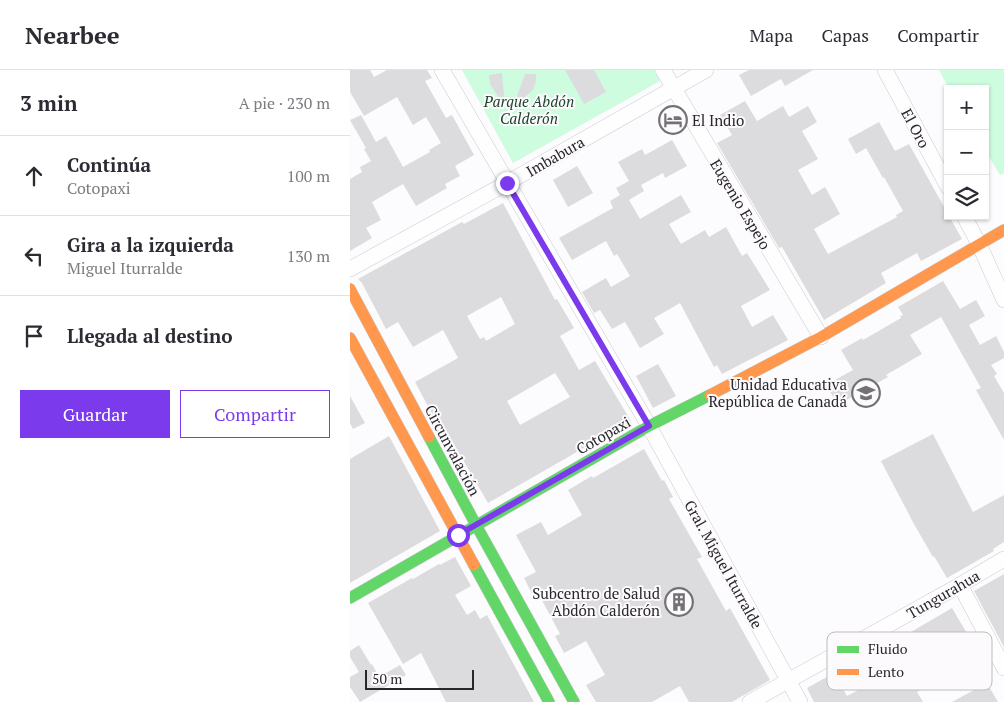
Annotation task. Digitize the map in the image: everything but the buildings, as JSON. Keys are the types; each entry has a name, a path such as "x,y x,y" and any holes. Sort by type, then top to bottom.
{"main road":[{"name":"Cotopaxi","path":"350,598 649,426 821,338 1004,230"},
{"name":"Circunvalación","path":"350,289 476,525 574,702"},
{"path":"350,338 549,702"}],"street":[{"name":"Gral. Miguel Iturralde","path":"442,70 649,426 800,702"},
{"name":"Eugenio Espejo","path":"663,70 821,338"},
{"name":"Imbabura","path":"350,269 507,183 706,70"},
{"name":"El Oro","path":"884,70 944,180"},
{"path":"966,220 1004,300"},
{"name":"Tungurahua","path":"876,632 1004,559"},
{"path":"960,585 985,632"},
{"path":"992,645 1004,668"},
{"name":"Tungurahua","path":"750,702 827,659"}],"green space":[{"name":"Parque Abdón Calderón","path":"462,70 654,70 660,81 513,163"},
{"path":"939,70 1004,70 1004,173 1000,175 989,157 989,85 947,85"}],"traffic: fast":[{"path":"350,598 649,426 710,395"},
{"path":"429,437 574,702"},
{"path":"474,565 549,702"}],"traffic: slow":[{"path":"710,395 821,337 1004,230"},
{"path":"350,289 429,437"},
{"path":"350,338 474,565"}],"place":[{"name":"El Indio","path":"673,120"},
{"name":"Unidad Educativa República de Canadá","path":"866,393"},
{"name":"Subcentro de Salud Abdón Calderón","path":"679,602"}],"route":[{"path":"458,535 649,426 507,183"}]}
